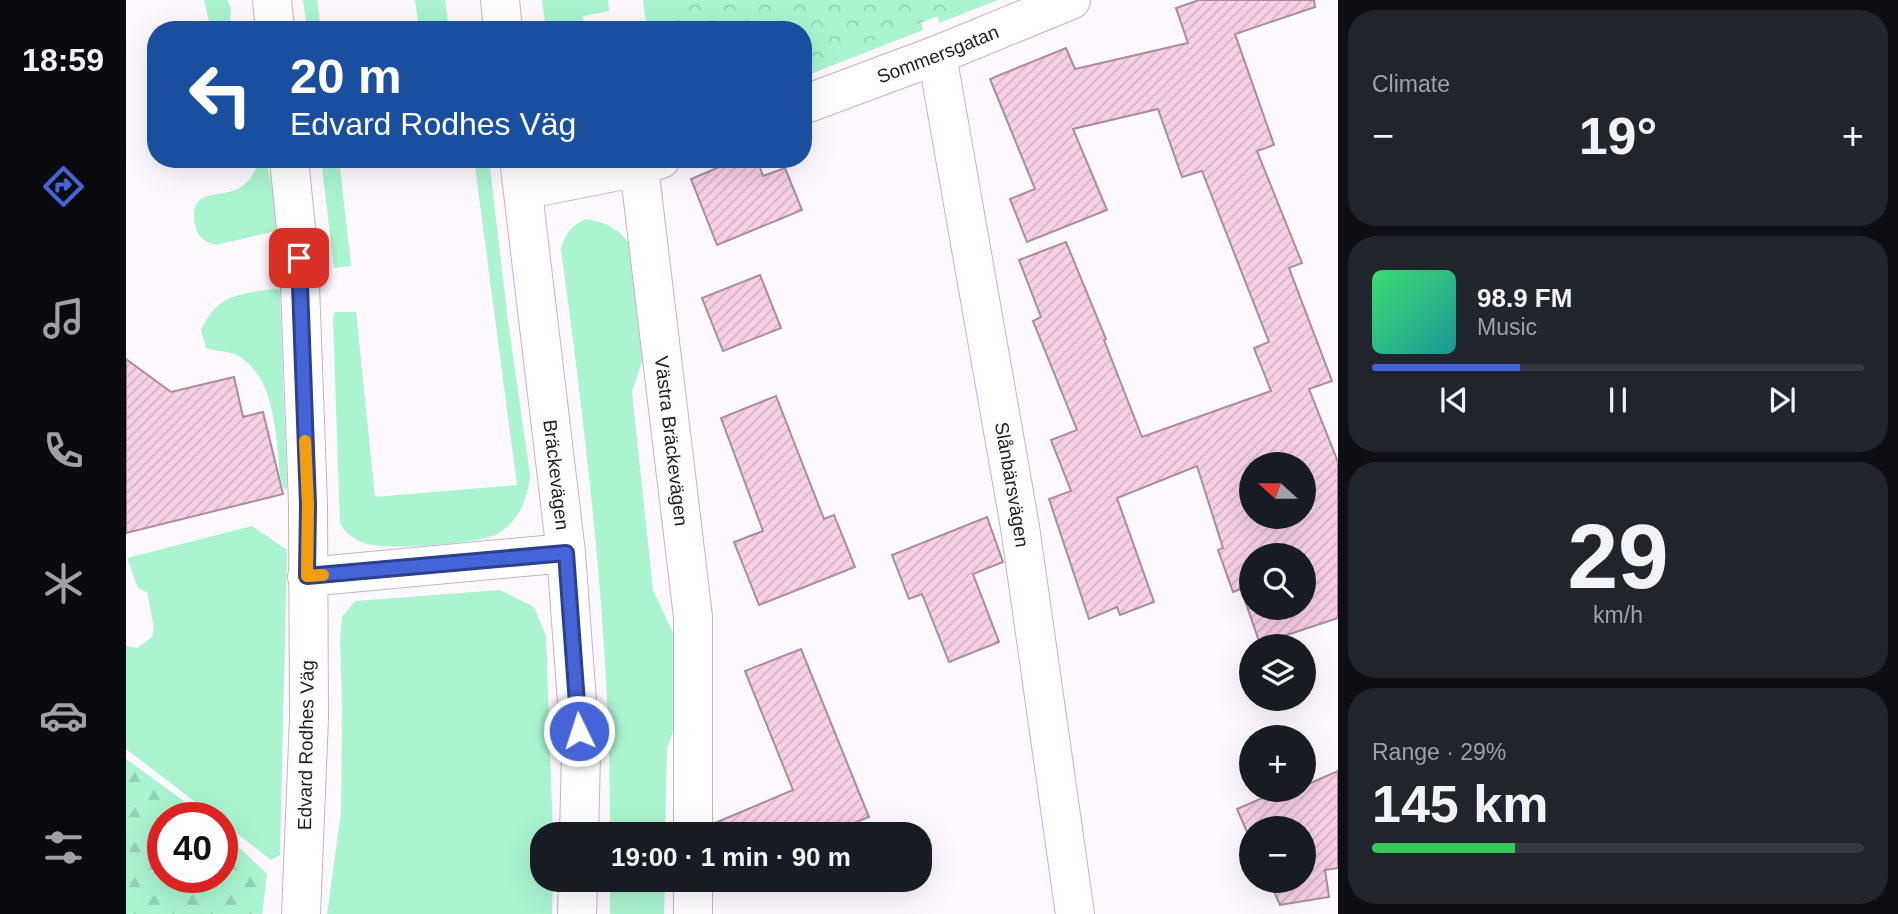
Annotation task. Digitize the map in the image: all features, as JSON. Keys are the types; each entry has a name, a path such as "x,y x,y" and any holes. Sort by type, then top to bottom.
{"street":[{"path":"272,0 274,21"},
{"path":"500,0 502,21"},
{"name":"Sommersgatan","path":"812,102 937,55 1071,0"},
{"name":"Slånbärsvägen","path":"937,55 1020,527 1075,914"},
{"name":"Edvard Rodhes Väg","path":"290,168 299,258 308,504 309,718 302,914"},
{"name":"Västra Bräckevägen","path":"521,175 596,168"},
{"name":"Västra Bräckevägen","path":"650,168 693,617 693,822"},
{"name":"Bräckevägen","path":"521,175 566,553 580,756 579,822"},
{"path":"307,576 566,553"},
{"path":"578,892 578,914"},
{"path":"692,914 693,892"}],"green space":[{"path":"204,0 227,0 231,8 230,21 209,21"},
{"path":"303,0 317,0 320,21 306,21"},
{"path":"415,0 445,0 448,21 418,21"},
{"path":"542,0 608,0 609,11 583,16 584,21 545,21"},
{"path":"643,0 917,0 923,30 812,73 812,21 646,21"},
{"path":"672,0 981,0 812,64 812,21 675,21"},
{"path":"935,0 998,0 939,23"},
{"path":"256,168 268,168 281,230 216,245 203,240 196,228 196,205 207,196 241,187"},
{"path":"322,168 340,168 351,266 334,268"},
{"path":"475,168 490,168 530,475 521,509 511,523 497,534 452,543 375,545 356,540 340,523 333,318 335,312 356,312 375,497 517,485"},
{"path":"586,219 613,228 626,240 632,257 643,358 632,392 653,590 673,633 675,655 677,719 667,749 665,822 610,822 606,688 596,541 561,249 569,231"},
{"path":"271,289 279,290 280,295 285,490 272,413 264,386 249,364 238,356 206,348 201,330 214,309 229,298"},
{"path":"252,526 287,550 280,855 271,860 238,834 238,802 195,802 126,749 126,646 137,648 152,637 154,628 147,592 138,588 127,558"},
{"path":"500,590 534,607 546,636 553,822 530,822 530,892 553,892 552,914 327,914 341,813 340,639 342,617 355,601"},
{"path":"126,759 185,802 147,802 147,893 238,893 238,846 267,874 262,914 126,914"},
{"path":"610,892 665,892 664,914 610,914"}],"building":[{"path":"1199,0 1314,0 1315,7 1235,34 1274,145 1257,151 1302,263 1289,268 1332,381 1309,389 1338,462 1338,618 1290,634 1257,634 1252,620 1316,620 1316,543 1239,543 1239,590 1233,592 1218,550 1223,548 1197,466 1117,498 1154,602 1120,615 1117,607 1089,619 1049,499 1071,491 1051,440 1077,430 1033,321 1041,317 1019,260 1066,242 1142,437 1271,391 1254,348 1269,342 1202,171 1182,177 1158,109 1073,129 1107,210 1027,242 1010,199 1035,189 990,79 1066,48 1075,69 1188,43 1176,8"},
{"path":"717,168 760,168 763,176 785,168 802,210 717,245 691,179"},
{"path":"760,275 781,328 723,351 702,298"},
{"path":"126,359 171,392 234,377 243,417 263,412 283,494 126,533"},
{"path":"776,396 824,519 834,515 855,567 759,605 734,542 763,531 721,418"},
{"path":"987,517 1003,562 973,574 999,642 949,662 922,594 909,599 892,555"},
{"path":"801,649 869,817 856,822 717,822 793,790 745,671"},
{"path":"1338,771 1338,868 1325,870 1329,897 1280,905 1275,893 1316,893 1316,816 1240,816 1237,809 1253,802 1316,802 1316,781"}],"slow traffic":[{"path":"305,441 307,576 323,575"}],"route":[{"path":"299,258 308,504 307,576 566,553 579,731"}]}
